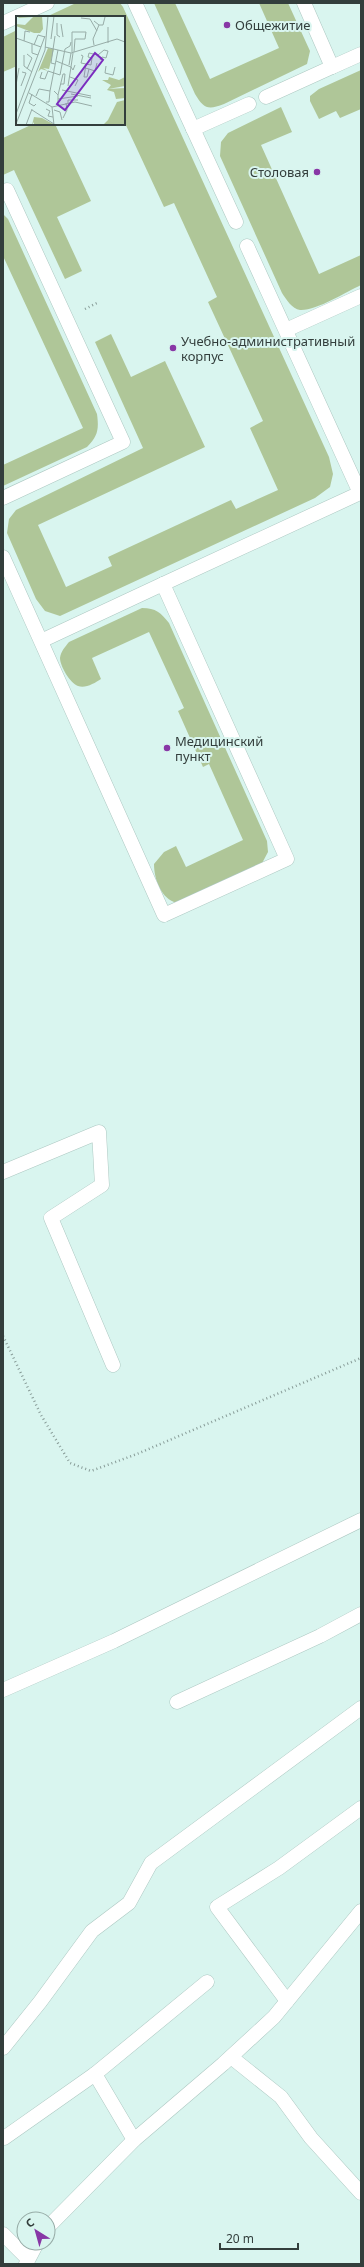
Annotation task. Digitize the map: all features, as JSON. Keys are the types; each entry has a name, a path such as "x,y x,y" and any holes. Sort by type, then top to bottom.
{"lane":[{"path":"18,16 47,3"},
{"path":"135,3 236,222"},
{"path":"304,3 332,67"},
{"path":"3,23 16,17"},
{"path":"266,97 361,54"},
{"path":"194,129 249,104"},
{"path":"3,192 7,190 123,442 3,498"},
{"path":"41,641 360,493 247,246"},
{"path":"286,330 361,296"},
{"path":"3,558 164,915 287,859 163,584"},
{"path":"3,1172 99,1132 102,1185 51,1218 113,1365"},
{"path":"3,1690 121,1638 361,1520"},
{"path":"177,1702 320,1636 361,1614"},
{"path":"3,2048 40,2002 92,1931 129,1903 151,1863 361,1708"},
{"path":"287,2001 217,1906 279,1868 361,1808"},
{"path":"56,2219 134,2140 231,2057 274,2017 361,1912"},
{"path":"4,2138 95,2074 207,1982"},
{"path":"231,2057 281,2097 311,2138 361,2193"},
{"path":"95,2074 134,2140"},
{"path":"3,2234 27,2262 33,2251"}],"path":[{"path":"3,1336 41,1414 70,1463 91,1471 137,1454 361,1358"}],"green space":[{"path":"76,3 120,3 123,7 329,457 333,474 330,487 315,498 60,616 45,611 36,599 7,533 9,519 16,510 143,448 95,342 111,334 131,377 165,361 205,447 38,525 66,587 112,566 108,557 231,500 236,509 278,490 250,428 263,421 208,302 217,297 174,203 164,207 125,123 125,16 48,16"},
{"path":"154,3 175,3 210,79 279,48 259,3 288,3 310,51 307,64 224,104 214,107 207,107 201,103 195,94"},
{"path":"16,30 16,66 3,72 3,37"},
{"path":"361,70 361,109 340,118 336,111 319,119 310,101 310,96 319,89"},
{"path":"281,107 292,132 261,145 319,274 361,255 361,285 307,310 294,308 282,293 220,156 221,142 228,133"},
{"path":"31,125 55,125 91,201 57,217 82,271 65,279 14,170 3,175 3,138"},
{"path":"3,214 8,219 97,414 98,424 96,436 87,447 3,486 3,465 83,428 3,256"},
{"path":"142,608 151,609 158,612 169,623 267,841 268,852 260,867 177,903 171,901 163,893 155,876 154,864 164,852 176,846 186,867 243,840 209,764 203,767 178,711 184,708 149,632 92,658 101,679 87,686 81,687 75,684 69,678 60,661 62,651 69,642"}],"place":[{"name":"Общежитие","path":"227,25"},
{"name":"Столовая","path":"317,172"},
{"name":"Учебно-административный корпус","path":"173,348"},
{"name":"Медицинский пункт","path":"167,748"}]}
